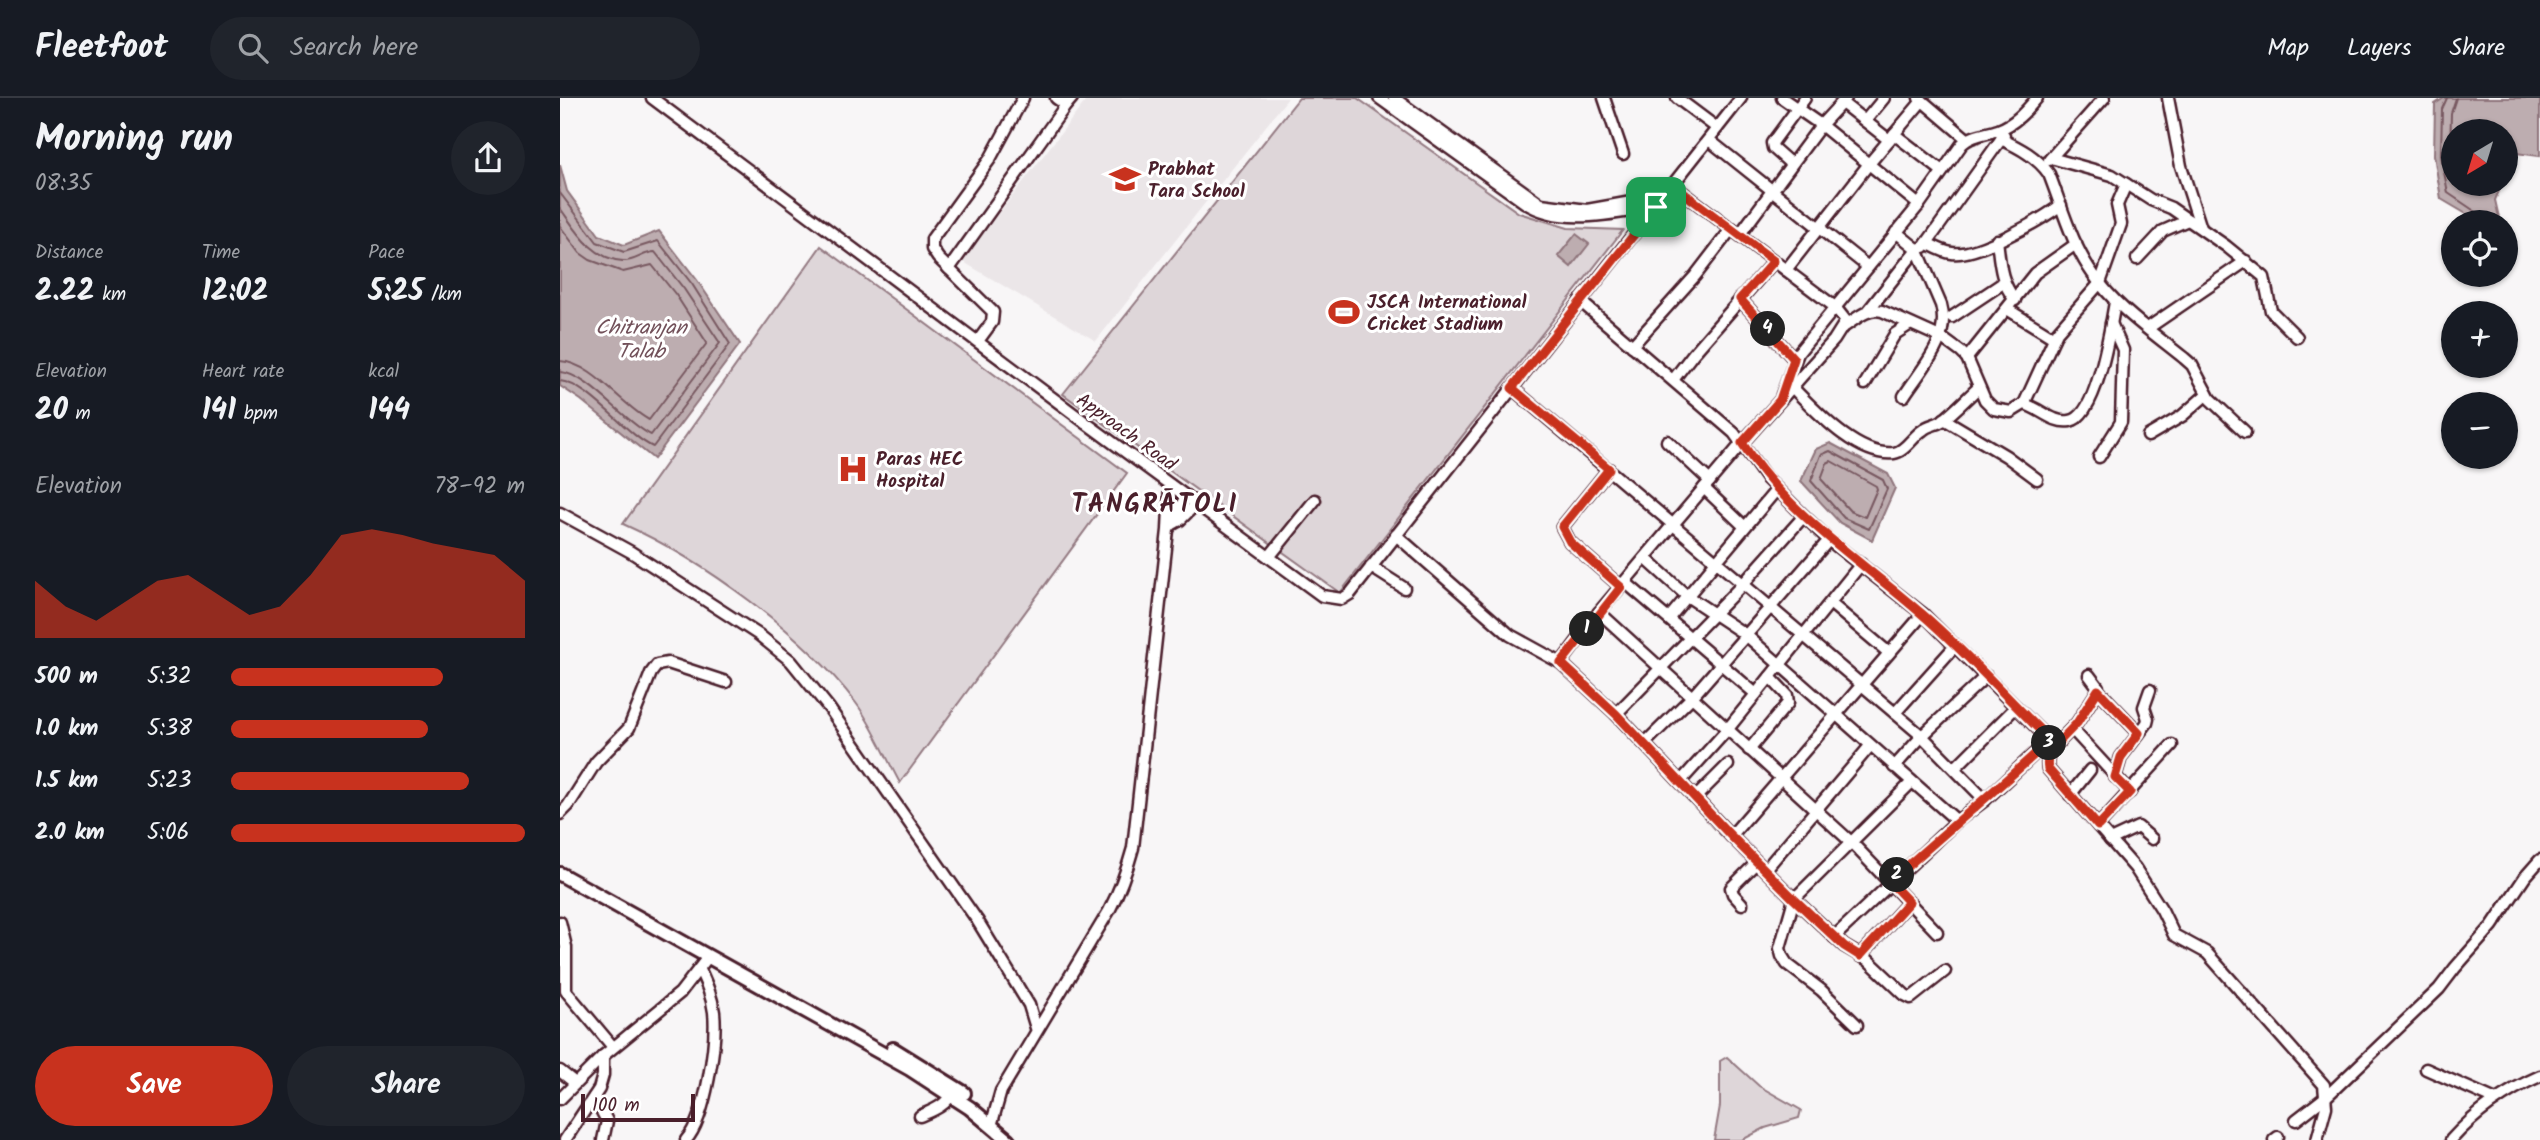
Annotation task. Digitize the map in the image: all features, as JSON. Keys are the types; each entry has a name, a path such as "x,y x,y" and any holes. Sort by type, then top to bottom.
{"main road":[{"path":"560,874 839,1028 951,1094 1019,1140"},
{"path":"599,894 608,895 644,914 925,1067 992,1121 1007,1140"}],"street":[{"name":"Approach Road","path":"652,98 1196,504 1322,596 1333,599 1342,599 1350,594 1741,98"},
{"path":"978,341 992,322 993,312 934,253 932,239 990,159 1023,98"},
{"path":"949,269 1069,102 1056,98"},
{"path":"1379,98 1539,211 1563,216 1593,216 1656,207"},
{"path":"1394,98 1541,204 1587,210 1665,196"},
{"path":"1604,98 1623,155"},
{"path":"1677,98 1717,128"},
{"path":"1782,98 1821,125 1919,205"},
{"path":"1791,164 1773,148 1772,143 1805,98"},
{"path":"1865,121 1884,98"},
{"path":"2047,162 2104,98"},
{"path":"2168,98 2181,166 2201,228"},
{"path":"1786,271 1920,99 1967,139"},
{"path":"1561,663 1599,612 1742,443 1845,326 1868,311 1917,248 1924,247 2001,139 2034,100"},
{"path":"1632,346 1773,191 1821,125 1844,101 1865,121 1942,171"},
{"path":"1780,400 1794,359 1919,205 1967,139 2001,130 2013,123"},
{"path":"2001,139 2047,162 2097,170 2201,228 2264,277 2268,304 2274,316 2297,337"},
{"path":"1709,140 1868,267"},
{"path":"2047,162 2049,174 2076,244 2100,283 2115,302 2192,365 2207,394 2245,432"},
{"path":"1868,311 1877,309 1942,338 1967,358 1978,388 1988,405 2001,412 2011,412 2024,404 2054,338 2100,283 2121,224 2118,201 2126,184"},
{"path":"1673,185 1835,307 1844,316 1845,326"},
{"path":"1927,243 1943,251 1958,253 2029,226 2061,205"},
{"path":"2137,259 2163,231 2188,220"},
{"path":"1896,232 1917,248 1944,313 1942,338 1904,396"},
{"path":"1997,240 2003,283 2015,300"},
{"path":"1967,358 2035,273 2076,244"},
{"path":"1673,380 1774,261"},
{"path":"2148,328 2246,261"},
{"path":"1952,317 2003,283"},
{"path":"1740,299 1794,359"},
{"path":"1580,301 1734,433 1758,468 1804,516 1829,540 1923,614 2016,707 2049,746"},
{"path":"2024,404 2063,422 2074,421 2078,417 2092,397 2115,302"},
{"path":"2007,309 2054,338"},
{"path":"2099,457 2121,422 2123,350 2111,323"},
{"path":"1865,384 1895,334 1909,324"},
{"path":"1792,387 1849,438 1868,449 1886,453 1902,450 1925,428 1944,419 1978,388"},
{"path":"1512,388 1922,736 1985,800"},
{"path":"2148,436 2182,416 2207,394"},
{"path":"1944,419 2006,456 2037,479"},
{"path":"1667,441 1744,526"},
{"path":"1609,469 1562,527 1570,542 1669,618 1756,694"},
{"path":"1168,483 1163,517 1169,527"},
{"path":"1669,618 1777,489"},
{"path":"992,1121 1001,1091 1110,911 1122,885 1133,848 1169,527 1186,496"},
{"path":"1269,557 1315,500"},
{"path":"1169,527 1196,504"},
{"path":"560,513 608,538 759,635 810,682 977,920 1029,1005 1037,1028"},
{"path":"1616,714 1693,638 1804,516"},
{"path":"1396,535 1510,635 1561,663 1645,743 1794,899 1834,937 1875,966 1908,998 1915,996 1945,971"},
{"path":"1645,743 1693,696 1829,540"},
{"path":"1645,558 1687,596 1746,635 1957,821"},
{"path":"1681,781 1727,730 1861,564"},
{"path":"1371,567 1404,588"},
{"path":"1830,603 1889,653"},
{"path":"1599,612 1817,809 1937,932"},
{"path":"1731,836 1923,614"},
{"path":"1895,713 1955,646"},
{"path":"560,814 596,762 629,728 651,673 657,665 668,663 726,682"},
{"path":"2089,675 2097,684 2098,690 2139,733"},
{"path":"1894,767 1922,736 1986,676"},
{"path":"1749,750 1787,703 1787,695 1770,677"},
{"path":"1834,937 1957,821 2072,729 2098,690"},
{"path":"2115,777 2121,757 2148,719 2144,707 2150,690"},
{"path":"1955,768 2016,707"},
{"path":"2072,729 2130,792"},
{"path":"2098,826 2172,745"},
{"path":"1742,904 1731,888 1761,866 1817,809 1871,746"},
{"path":"2049,746 2046,762 2048,769 2135,868 2162,909 2174,935 2207,953 2324,1085 2326,1107 2317,1140"},
{"path":"1696,797 1728,765"},
{"path":"2070,795 2090,770"},
{"path":"1857,1026 1821,990 1787,964 1780,948 1794,899 1912,782"},
{"path":"2110,840 2138,827 2152,839"},
{"path":"2296,1120 2327,1096 2439,989 2492,926 2525,877 2540,860"},
{"path":"1860,956 1909,902"},
{"path":"560,922 566,947 566,991 613,1047"},
{"path":"560,1099 613,1047 664,1008 700,970 708,957"},
{"path":"686,1140 695,1129 704,1100 715,1021 712,1000 700,970"},
{"path":"565,1140 602,1081 603,1056"},
{"path":"2427,1069 2496,1100"},
{"path":"560,1071 575,1083"},
{"path":"2451,1140 2469,1121 2496,1100 2540,1076"},
{"path":"920,1116 936,1110 950,1099 951,1094"},
{"path":"594,1097 607,1121 604,1140"}],"shaded area":[{"name":"Prabhat Tara School","path":"1088,98 1288,98 1096,341 962,261"},
{"name":"JSCA International Cricket Stadium","path":"1299,98 1357,98 1519,213 1568,228 1623,230 1340,593 1063,394"},
{"path":"821,246 1127,473 900,783 856,703 808,651 780,625 718,578 686,557 623,524"},
{"path":"1727,1057 1759,1086 1801,1110 1799,1118 1765,1128 1742,1140 1714,1140 1720,1106 1720,1061"}],"water":[{"path":"2444,98 2540,98 2540,156 2518,153 2518,119 2441,119 2441,196 2497,196 2497,210 2460,210 2441,199 2434,155 2435,104"},
{"name":"Chitranjan Talab","path":"560,165 567,191 599,235 624,245 659,231 697,280 740,344 654,459 560,386"},
{"path":"1576,234 1589,244 1571,267 1558,256"},
{"path":"1830,443 1888,474 1895,488 1872,540 1840,523 1801,481 1816,449"}],"place":[{"name":"Prabhat Tara School","path":"1125,179"},
{"name":"JSCA International Cricket Stadium","path":"1344,312"},
{"name":"Paras HEC Hospital","path":"853,469"}],"district":[{"name":"TANGRĀTOLI","path":"1155,503"}],"route":[{"path":"1656,207 1512,388 1609,469 1562,527 1562,531 1570,542 1621,587 1561,663 1616,714 1794,899 1844,946 1860,956 1909,902 1890,882 2049,741 2050,751 2077,723 2098,690 2139,733 2121,757 2115,777 2130,792 2098,826 2051,775 2046,762 2050,751 2050,746 2049,741 2047,737 1923,614 1829,540 1766,478 1742,443 1780,400 1794,359 1740,299 1774,261 1673,185 1656,207"}]}
